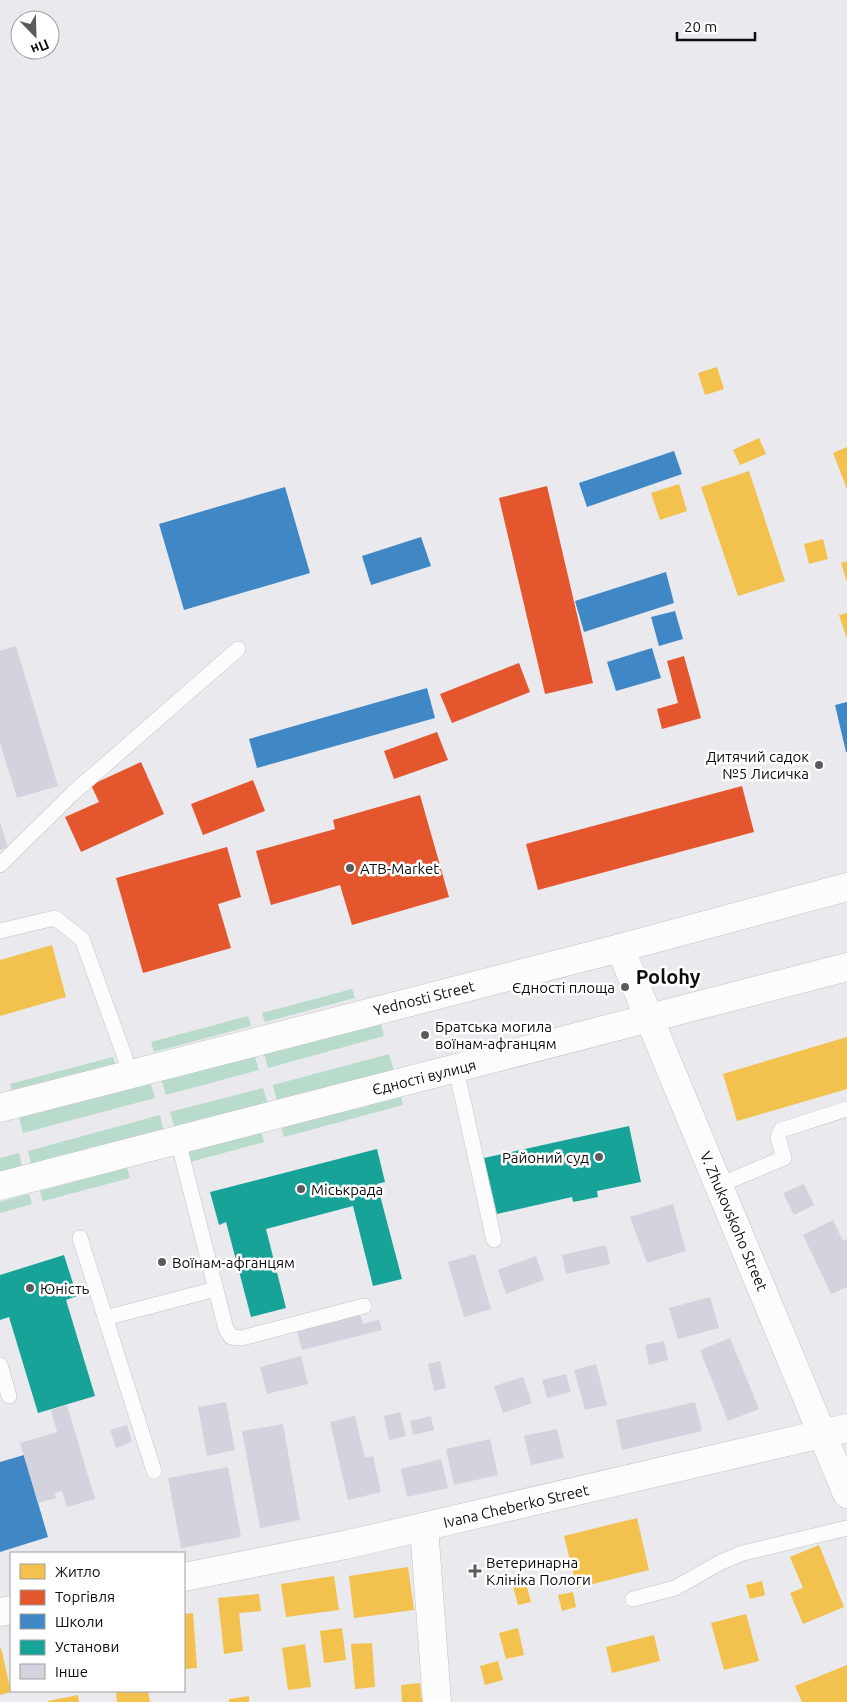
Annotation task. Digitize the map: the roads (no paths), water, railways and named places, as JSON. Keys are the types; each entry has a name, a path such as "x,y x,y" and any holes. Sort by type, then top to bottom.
{"street":[{"name":"Yednosti Street","path":"0,1108 620,948 847,886"},
{"name":"V. Zhukovskoho Street","path":"620,948 719,1185 835,1431 847,1494"},
{"name":"Єдності вулиця","path":"0,1186 847,967"},
{"name":"Ivana Cheberko Street","path":"185,1577 424,1527 835,1431"},
{"path":"424,1527 436,1702"}],"lane":[{"path":"0,865 74,792 238,649"},
{"path":"0,931 55,918 82,940 131,1074"},
{"path":"456,1069 494,1240"},
{"path":"719,1185 784,1158 778,1138 781,1130 847,1109"},
{"path":"178,1141 226,1329 231,1337 236,1338 364,1306"},
{"path":"80,1238 154,1471"},
{"path":"105,1318 216,1289"},
{"path":"0,1365 10,1396"},
{"path":"632,1598 675,1588 722,1562 743,1553 847,1528"}],"place":[{"name":"Дитячий садок №5 Лисичка","path":"819,765"},
{"name":"ATB-Market","path":"350,868"},
{"name":"Єдності площа","path":"625,987"},
{"name":"Братська могила воїнам-афганцям","path":"425,1035"},
{"name":"Районий суд","path":"599,1157"},
{"name":"Міськрада","path":"301,1189"},
{"name":"Воїнам-афганцям","path":"162,1262"},
{"name":"Юність","path":"30,1288"},
{"name":"Ветеринарна Клініка Пологи","path":"475,1571"}],"district":[{"name":"Polohy","path":"668,976"}]}
